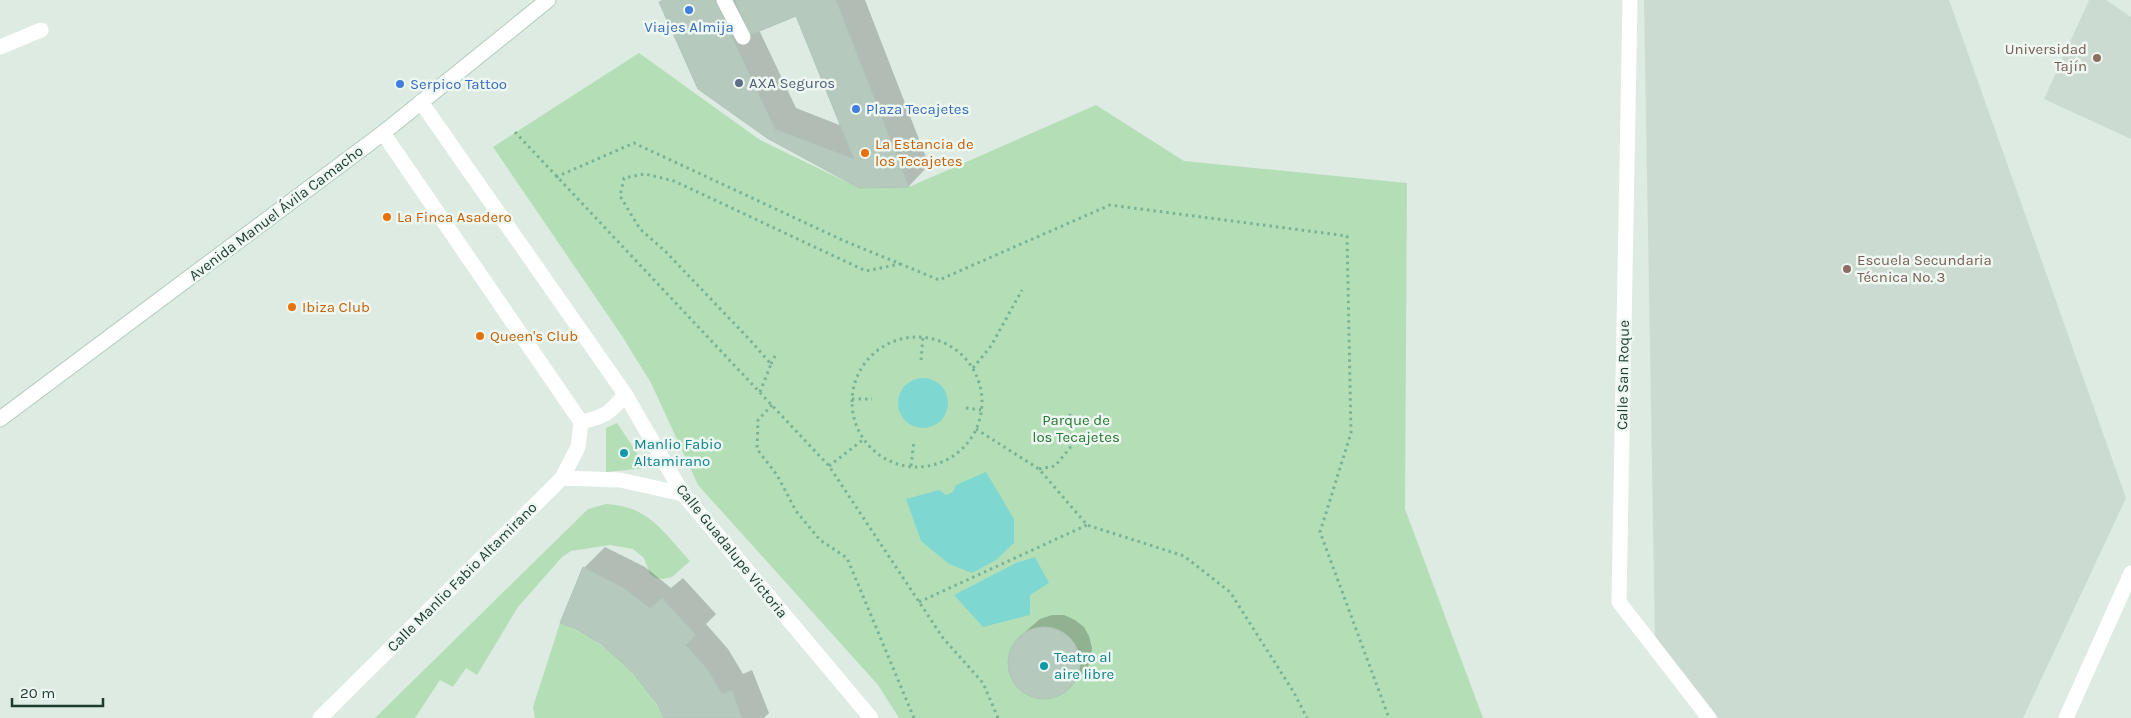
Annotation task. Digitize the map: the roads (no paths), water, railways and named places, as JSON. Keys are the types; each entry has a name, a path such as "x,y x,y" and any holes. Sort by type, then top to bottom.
{"street":[{"name":"Avenida Manuel Ávila Camacho","path":"0,419 383,133 548,0"},
{"path":"724,0 743,37"},
{"name":"Calle San Roque","path":"1630,0 1619,602 1709,718"},
{"path":"0,47 41,30"},
{"name":"Calle Guadalupe Victoria","path":"421,102 625,394 682,494 871,718"},
{"path":"383,133 581,422 599,418 614,410 625,394"},
{"name":"Calle Manlio Fabio Altamirano","path":"320,718 562,478 578,447 581,422"},
{"path":"562,478 620,480 682,494"},
{"path":"2066,718 2131,573"}],"water":[{"path":"923,378 932,380 943,389 948,403 946,412 937,423 923,428 914,426 903,417 898,403 900,394 909,383"},
{"path":"986,472 1014,519 1014,543 996,560 972,573 949,564 921,541 906,499 939,490 946,495 953,492 956,485"},
{"path":"1035,557 1049,583 1030,595 1030,615 983,627 954,595 1016,563"}],"place":[{"name":"Viajes Almija","path":"689,10"},
{"name":"Universidad Tajín","path":"2097,58"},
{"name":"AXA Seguros","path":"739,83"},
{"name":"Serpico Tattoo","path":"400,84"},
{"name":"Plaza Tecajetes","path":"856,109"},
{"name":"La Estancia de los Tecajetes","path":"865,153"},
{"name":"La Finca Asadero","path":"387,217"},
{"name":"Escuela Secundaria Técnica No. 3","path":"1847,269"},
{"name":"Ibiza Club","path":"292,307"},
{"name":"Queen's Club","path":"480,336"},
{"name":"Manlio Fabio Altamirano","path":"624,453"},
{"name":"Teatro al aire libre","path":"1044,666"}],"park label":[{"name":"Parque de los Tecajetes","path":"1076,428"}]}
